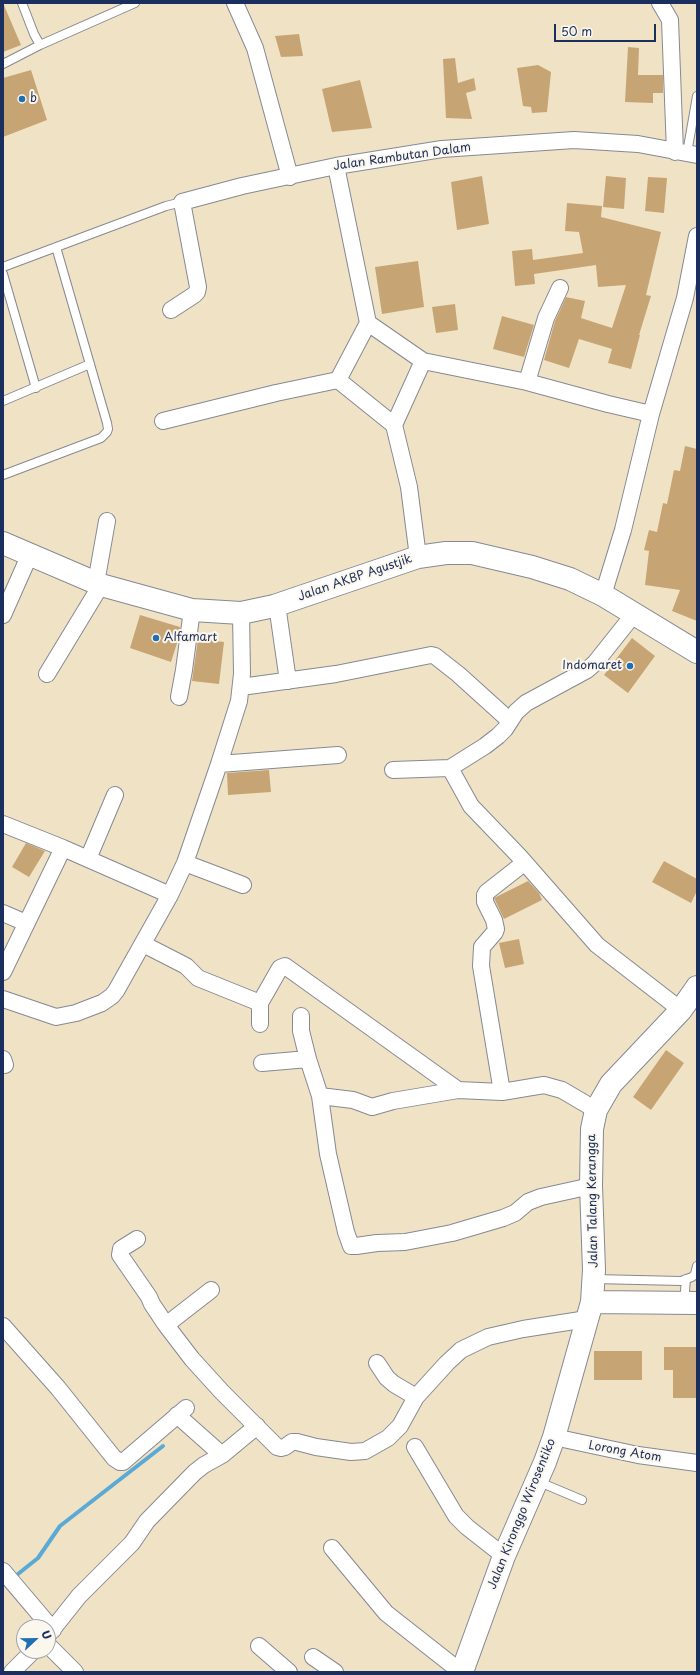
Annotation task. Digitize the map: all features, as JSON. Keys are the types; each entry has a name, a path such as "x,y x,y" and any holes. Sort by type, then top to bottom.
{"street":[{"path":"235,3 255,48 290,177"},
{"path":"660,3 665,9 670,20 686,153"},
{"name":"Jalan Rambutan Dalam","path":"182,202 242,186 336,166 442,149 567,140 615,141 686,153"},
{"path":"336,166 368,323 338,380"},
{"path":"172,310 194,295 197,292 198,287 182,202"},
{"path":"604,595 623,530 651,414 685,298 697,236"},
{"path":"528,382 546,318 560,288"},
{"path":"368,323 423,361 528,382 651,414"},
{"path":"394,425 423,361"},
{"path":"163,421 276,393 338,380"},
{"path":"338,380 394,425 409,487 418,557"},
{"path":"47,674 99,584 107,520"},
{"name":"Jalan AKBP Agustjik","path":"3,543 99,584 192,610 241,613 277,605 418,557 446,553 472,553 570,579 604,595 697,652"},
{"path":"3,614 30,554"},
{"path":"277,605 288,681"},
{"path":"179,697 192,610"},
{"path":"3,999 53,1017 76,1013 102,1003 112,996 144,944 170,895 184,863 219,764 239,701 242,674 241,613"},
{"path":"393,770 450,768 485,746 505,729 516,712 526,703 587,670 595,663 634,614"},
{"path":"241,687 336,674 436,656 510,721"},
{"path":"219,764 338,755"},
{"path":"450,768 472,806 597,945 681,1010"},
{"path":"88,859 115,794"},
{"path":"3,824 63,848 170,895"},
{"path":"3,972 63,848"},
{"path":"184,863 243,885"},
{"path":"502,1092 481,966 482,947 495,932 496,928 486,902 485,895 524,863"},
{"path":"3,913 26,923"},
{"path":"144,944 186,966 198,978 260,1003"},
{"path":"260,1024 260,1003 280,968 285,966 458,1090"},
{"name":"Jalan Talang Kerangga","path":"589,1310 593,1279 591,1186 592,1129 596,1110 610,1084 681,1010 697,987"},
{"path":"301,1016 301,1031 320,1096 323,1130 336,1193 349,1242 353,1247 377,1243 405,1242 452,1233 503,1218 515,1213 528,1202 542,1197 591,1186"},
{"path":"262,1064 308,1059"},
{"path":"320,1096 354,1100 368,1106 372,1106 458,1090 502,1092 544,1085 562,1090 596,1110"},
{"path":"137,1239 121,1249 120,1255 149,1297 166,1326 218,1388 279,1448 285,1447 292,1442 297,1442 316,1447 351,1452 365,1452 388,1438 400,1426 416,1397 447,1363 461,1350 480,1340 589,1310 691,1303"},
{"path":"166,1326 211,1290"},
{"name":"Jalan Kironggo Wirosentiko","path":"462,1672 504,1556 537,1481 554,1437 589,1310"},
{"path":"3,1326 58,1388 114,1458 120,1462 123,1462 183,1417 222,1455"},
{"path":"377,1363 387,1378 416,1397"},
{"path":"56,1626 79,1596 132,1543 148,1521 195,1472 222,1455 257,1426"},
{"name":"Lorong Atom","path":"554,1437 638,1455 697,1463"},
{"path":"415,1447 456,1516 504,1556"},
{"path":"332,1548 386,1613 462,1672"},
{"path":"7,1575 41,1619"},
{"path":"259,1646 289,1672"},
{"path":"56,1653 75,1672"},
{"path":"313,1657 335,1672"},
{"path":"12,1672 25,1659"}],"lane":[{"path":"3,64 135,3"},
{"path":"24,4 34,34 40,46"},
{"path":"686,153 697,96"},
{"path":"3,267 166,206 182,202"},
{"path":"3,475 101,438 107,432 108,423 56,246"},
{"path":"3,274 36,388"},
{"path":"3,401 90,364"},
{"path":"593,1279 681,1281 695,1274 697,1266"},
{"path":"686,1279 691,1303"},
{"path":"537,1481 582,1500"}],"building":[{"path":"3,3 21,45 3,52"},
{"path":"299,34 303,56 281,57 275,36"},
{"path":"628,47 639,48 638,75 663,75 663,93 653,93 653,103 625,102"},
{"path":"455,58 458,83 474,78 476,90 466,93 472,119 446,118 443,59"},
{"path":"538,65 551,72 547,112 532,113 531,107 523,106 517,68"},
{"name":"b","path":"31,70 47,120 3,137 3,78"},
{"path":"360,80 372,128 332,132 322,89"},
{"path":"482,176 489,224 457,230 451,182"},
{"path":"606,176 626,178 624,209 603,207"},
{"path":"648,177 667,178 664,213 645,211"},
{"path":"567,203 602,206 601,217 661,232 646,295 651,296 639,335 631,369 608,363 612,349 579,339 569,368 544,360 555,321 566,297 585,301 581,318 612,328 626,285 598,287 596,265 534,274 535,284 515,286 512,251 532,249 533,260 583,253 579,232 565,231"},
{"path":"418,261 424,307 382,314 375,267"},
{"path":"455,304 458,330 436,333 432,307"},
{"path":"502,316 534,325 524,357 493,349"},
{"path":"685,446 697,449 697,621 672,611 680,590 645,585 649,551 644,550 649,530 657,532 663,503 667,504 674,470 680,471"},
{"name":"Alfamart","path":"140,615 180,627 179,637 171,662 130,648"},
{"name":"Indomaret","path":"632,638 655,656 628,693 604,675"},
{"path":"198,639 224,642 219,684 192,681"},
{"path":"269,770 271,792 228,795 227,773"},
{"path":"26,843 45,851 29,877 12,867"},
{"path":"664,861 697,879 697,891 691,903 652,882"},
{"path":"528,881 539,893 542,900 504,919 494,898"},
{"path":"519,939 524,964 505,968 499,943"},
{"path":"666,1050 684,1063 651,1110 633,1097"},
{"path":"664,1347 697,1347 697,1398 673,1398 673,1370 664,1370"},
{"path":"594,1351 642,1351 642,1380 594,1380"}],"waterway":[{"path":"13,1578 38,1558 60,1526 163,1446"}],"place":[{"name":"b","path":"22,99"},
{"name":"Alfamart","path":"156,638"},
{"name":"Indomaret","path":"630,666"}]}
